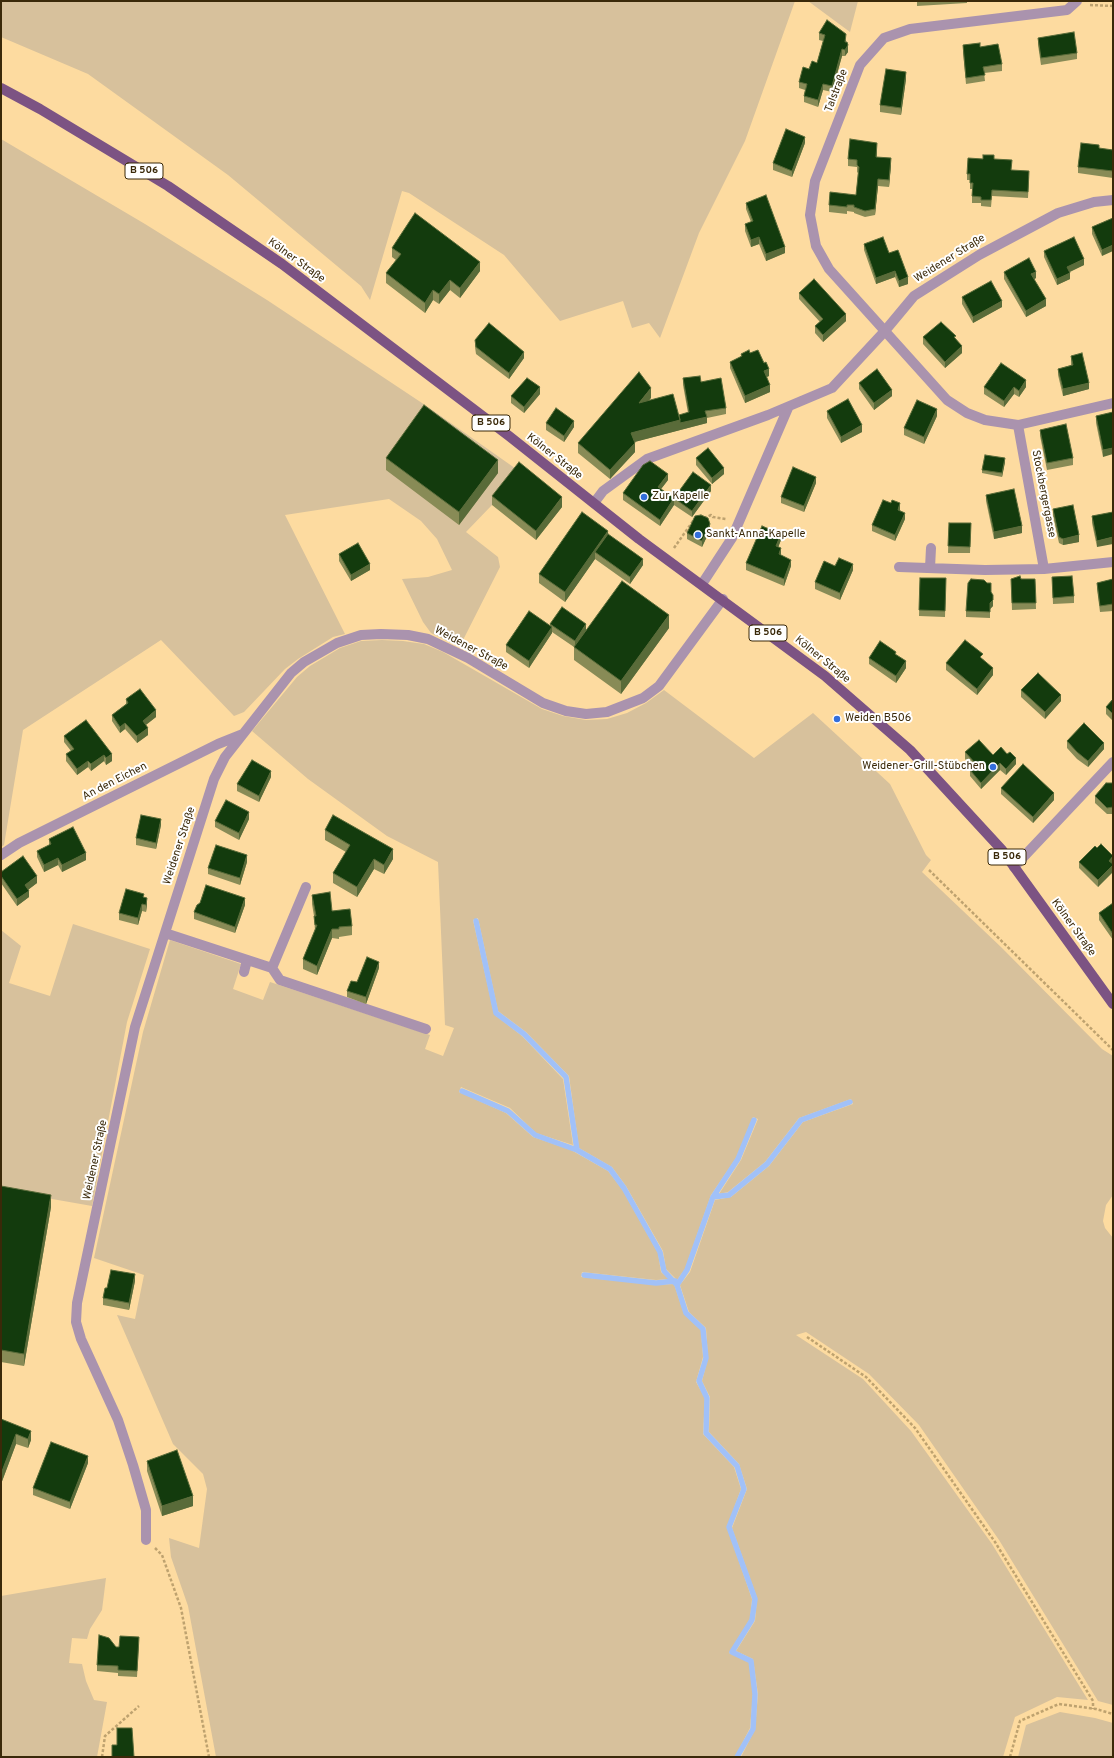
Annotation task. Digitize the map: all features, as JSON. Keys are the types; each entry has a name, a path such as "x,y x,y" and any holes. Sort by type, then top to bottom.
{"main road":[{"name":"Kölner Straße","path":"1,88 40,108 168,186 282,264 638,539 667,558 825,676 910,750 1002,850 1113,1004"}],"street":[{"name":"Talstraße","path":"1018,425 985,420 967,413 947,400 884,332 829,269 816,246 810,215 815,181 860,65 884,38 910,29 1067,10 1076,2"},
{"name":"Weidener Straße","path":"594,504 603,491 647,459 788,408 832,388 884,332 914,296 979,255 1058,213 1094,202 1113,200"},
{"path":"1018,425 1113,403"},
{"path":"702,584 735,532 788,408"},
{"name":"Stockbergergasse","path":"1018,425 1044,569"},
{"path":"930,568 931,548"},
{"path":"899,567 984,570 1044,569 1113,562"},
{"name":"Weidener Straße","path":"146,1540 146,1510 133,1465 118,1420 81,1339 76,1322 77,1303 136,1027 214,780 225,757 291,673 304,662 337,643 361,635 408,635 428,638 468,658 544,703 566,711 586,714 606,712 643,698 660,686 723,600"},
{"name":"An den Eichen","path":"1,855 19,843 211,747 243,734"},
{"path":"1014,867 1113,762"},
{"path":"272,968 306,886"},
{"path":"165,933 272,968 280,980 426,1029"},
{"path":"244,972 247,960"}],"path":[{"path":"1076,2 1113,6"},
{"path":"667,558 693,522 711,516"},
{"path":"929,870 1113,1050"},
{"path":"807,1337 866,1377 915,1428 995,1542 1093,1700 1094,1709"},
{"path":"146,1540 162,1555 181,1608 209,1757"},
{"path":"1010,1757 1020,1721 1059,1704 1094,1709 1113,1714"},
{"path":"102,1757 106,1736 139,1706"}],"shaded area":[{"path":"1,1 795,1 745,141 699,233 660,338 649,323 632,328 623,301 560,321 504,255 409,193 402,191 370,300 361,286 228,175 88,74 1,37"},
{"path":"808,1 858,1 850,32"},
{"path":"1,139 145,224 267,300 428,407 519,471 492,505 466,532 498,557 500,567 462,642 455,645 431,633 423,622 402,579 428,577 452,570 437,539 421,521 389,499 285,515 345,634 333,637 298,659 285,669 244,712 234,716 161,640 23,730 4,845 1,847"},
{"path":"382,640 424,644 443,652 542,709 563,716 586,720 607,719 627,713 646,703 664,690 754,758 813,713 890,784 926,855 931,860 922,872 1001,947 1102,1049 1113,1056 1113,1195 1106,1205 1103,1221 1105,1228 1113,1238 1113,1705 1098,1701 999,1540 919,1425 869,1374 806,1332 796,1335 863,1379 911,1431 992,1544 1088,1700 1057,1697 1015,1717 1003,1757 741,1757 755,1729 758,1694 753,1659 736,1651 755,1621 757,1598 732,1528 747,1489 739,1464 709,1432 710,1397 702,1381 708,1358 706,1328 689,1312 680,1285 690,1272 715,1200 731,1197 769,1166 803,1122 853,1104 851,1099 799,1118 765,1162 728,1192 719,1194 741,1160 758,1119 753,1117 736,1158 711,1195 685,1269 677,1280 666,1269 663,1251 626,1186 612,1167 579,1148 569,1076 526,1032 498,1011 478,918 473,920 494,1014 522,1036 563,1079 573,1145 536,1133 510,1108 461,1087 459,1092 506,1113 533,1137 571,1150 608,1171 622,1189 658,1253 661,1272 669,1279 656,1280 582,1272 581,1277 656,1285 674,1284 684,1314 701,1330 703,1357 696,1382 705,1398 703,1434 734,1467 741,1489 727,1527 752,1599 750,1619 729,1653 749,1662 753,1694 750,1728 735,1757 216,1757 188,1606 171,1557 169,1538 199,1548 207,1489 203,1474 173,1444 117,1315 135,1319 144,1275 94,1258 143,1032 170,940 241,964 233,989 263,1000 270,982 430,1035 425,1049 443,1056 454,1028 445,1025 438,862 387,836 308,779 252,731 297,677 310,666 340,648 361,641"},
{"path":"73,924 150,949 127,1022 92,1206 1,1190 1,930 21,946 9,983 50,996"},
{"path":"106,1578 102,1610 90,1629 87,1639 72,1638 69,1663 82,1664 86,1681 94,1700 107,1702 97,1757 1,1757 1,1596"},
{"path":"1060,1712 1095,1718 1113,1723 1113,1757 1018,1757 1026,1725"}],"building":[{"path":"827,20 846,34 845,42 847,42 848,45 845,50 842,49 832,86 823,84 818,100 804,96 807,84 799,82 803,67 809,69 812,61 817,63 825,35 819,33"},
{"path":"1074,32 1077,53 1041,58 1038,38"},
{"path":"980,43 980,47 998,44 1002,64 983,67 985,75 966,78 963,45"},
{"path":"886,69 906,72 901,108 880,105"},
{"path":"786,129 805,137 792,171 773,163"},
{"path":"850,139 877,143 876,157 891,158 889,180 878,179 875,209 865,211 854,207 854,205 847,205 847,207 829,205 830,192 856,195 859,167 857,165 857,160 848,159"},
{"path":"1081,143 1099,145 1099,148 1113,150 1113,171 1078,167"},
{"path":"983,155 994,155 994,159 1012,160 1011,170 1029,171 1028,192 992,190 991,200 981,200 981,197 972,196 973,183 970,183 970,174 967,174 968,158 983,159"},
{"path":"766,195 785,247 766,254 759,237 751,240 745,224 753,221 746,203"},
{"path":"415,213 480,262 460,288 450,280 439,294 433,290 425,303 386,273 401,254 392,248"},
{"path":"1113,218 1113,245 1102,250 1092,227"},
{"path":"883,237 889,253 898,250 908,277 899,281 895,271 876,278 864,244"},
{"path":"1074,237 1084,259 1067,267 1070,273 1057,279 1044,251"},
{"path":"1029,258 1036,272 1031,274 1046,299 1026,311 1004,272"},
{"path":"814,279 846,314 823,335 815,326 823,319 799,293"},
{"path":"991,281 1002,301 973,317 962,297"},
{"path":"941,322 956,336 954,337 962,346 945,362 923,337"},
{"path":"489,323 524,352 509,373 476,347 475,340"},
{"path":"749,350 750,353 758,350 764,363 766,362 769,369 764,371 770,385 745,396 730,362 742,356 741,354"},
{"path":"1082,353 1089,383 1063,389 1058,369 1073,365 1071,356"},
{"path":"1001,363 1026,380 1019,391 1014,387 1004,401 984,387"},
{"path":"877,369 892,390 874,403 859,383"},
{"path":"639,372 651,388 639,403 673,394 680,420 631,433 635,443 610,470 578,443"},
{"path":"700,376 701,382 721,378 726,408 705,411 707,417 680,423 679,415 689,412 683,378"},
{"path":"527,378 540,387 524,407 511,396"},
{"path":"848,399 862,425 841,437 827,411"},
{"path":"917,400 937,409 924,437 904,428"},
{"path":"424,405 498,460 459,512 386,458"},
{"path":"556,408 574,421 564,436 546,423"},
{"path":"1113,412 1113,448 1103,450 1096,416"},
{"path":"1066,424 1073,458 1047,463 1040,430"},
{"path":"708,448 724,468 712,478 696,458"},
{"path":"985,455 1005,458 1002,473 982,470"},
{"name":"Zur Kapelle","path":"650,461 668,474 658,487 674,498 660,520 623,493 643,465"},
{"path":"519,462 562,497 536,531 492,496"},
{"path":"793,467 816,477 804,506 781,497"},
{"path":"693,472 711,485 692,511 674,498"},
{"path":"1014,489 1022,526 994,532 986,495"},
{"path":"883,500 891,503 892,500 900,503 898,510 905,513 895,535 872,525"},
{"path":"1073,505 1079,535 1063,539 1059,537 1053,509"},
{"path":"582,512 608,531 565,592 539,574"},
{"path":"1113,512 1113,537 1097,541 1092,516"},
{"name":"Sankt-Anna-Kapelle","path":"701,515 708,518 710,524 702,541 687,533 695,516"},
{"path":"949,523 971,523 970,547 948,546"},
{"path":"762,526 781,534 776,546 781,548 779,554 791,560 784,579 746,563"},
{"path":"608,534 643,559 630,577 595,552"},
{"path":"358,543 370,564 351,575 339,554"},
{"path":"839,558 853,564 840,593 815,582 824,561 835,566"},
{"path":"1020,576 1021,579 1035,579 1036,603 1012,603 1011,579"},
{"path":"1072,576 1074,596 1053,598 1052,577"},
{"path":"920,578 946,578 945,611 919,610"},
{"path":"971,579 984,580 987,583 991,583 993,600 990,603 990,612 966,611 968,583"},
{"path":"1113,579 1113,604 1100,606 1097,583"},
{"path":"622,581 669,615 621,681 574,647"},
{"path":"562,607 586,624 575,641 550,624"},
{"path":"529,611 552,627 529,661 506,645"},
{"path":"965,640 983,654 980,657 993,668 977,689 946,663"},
{"path":"880,641 906,661 896,676 869,658"},
{"path":"1038,673 1061,695 1045,712 1021,690"},
{"path":"140,689 156,710 143,721 148,728 137,736 125,723 120,727 112,715 128,703 126,699"},
{"path":"1113,699 1113,714 1106,707"},
{"path":"86,720 112,754 106,758 104,755 91,764 88,761 77,769 66,754 74,749 64,736"},
{"path":"1084,723 1104,743 1088,761 1067,741"},
{"name":"Weidener-Grill-Stübchen","path":"979,740 993,755 1001,747 1007,754 1010,752 1016,758 1006,769 1000,763 981,783 970,770 976,764 965,752"},
{"path":"252,760 271,771 259,796 237,784"},
{"path":"1023,764 1054,793 1033,817 1001,788"},
{"path":"1106,783 1113,783 1113,807 1107,808 1095,796"},
{"path":"226,800 249,812 239,833 215,821"},
{"path":"141,815 161,819 156,843 136,838"},
{"path":"333,815 393,849 384,865 374,859 357,887 333,873 350,845 325,830"},
{"path":"73,827 86,853 62,865 58,858 44,865 37,851 51,844 49,839"},
{"path":"1101,844 1113,856 1109,861 1113,865 1098,880 1079,862 1095,846 1097,848"},
{"path":"216,845 247,855 240,878 208,868"},
{"path":"23,856 37,876 25,885 29,891 17,899 1,876 1,872"},
{"path":"206,885 245,898 235,927 194,912 197,905 200,903"},
{"path":"126,889 144,894 143,897 147,898 146,905 142,904 138,918 119,913"},
{"path":"330,892 332,911 350,909 352,926 332,929 317,966 303,959 317,925 315,925 314,916 316,916 312,895"},
{"path":"1113,903 1113,934 1099,913"},
{"path":"367,957 379,962 366,997 347,991 351,981 357,982"},
{"path":"1,1186 51,1195 24,1354 1,1350"},
{"path":"111,1270 135,1274 129,1303 103,1298"},
{"path":"1,1419 31,1431 28,1439 16,1434 1,1474"},
{"path":"51,1442 88,1456 70,1502 33,1488"},
{"path":"177,1450 193,1496 162,1506 147,1461"},
{"path":"99,1635 109,1638 116,1647 119,1647 120,1636 139,1637 137,1671 118,1670 118,1666 97,1665"},
{"path":"117,1728 132,1728 134,1757 112,1757 112,1745 117,1745"}],"waterway":[{"path":"476,921 496,1013 524,1034 566,1077 577,1150 610,1169 624,1188 660,1252 664,1271 677,1285 686,1313 703,1329 706,1358 699,1381 707,1398 706,1433 737,1466 744,1489 729,1527 755,1599 752,1620 732,1652 751,1661 755,1694 753,1729 737,1757"},
{"path":"462,1091 508,1111 535,1135 577,1150"},
{"path":"677,1285 687,1270 713,1197 729,1195 767,1164 801,1120 850,1102"},
{"path":"713,1197 738,1159 754,1120"},
{"path":"584,1275 656,1283 675,1281"}],"place":[{"name":"Zur Kapelle","path":"644,497"},
{"name":"Sankt-Anna-Kapelle","path":"698,535"},
{"name":"Weiden B506","path":"837,719"},
{"name":"Weidener-Grill-Stübchen","path":"993,767"}]}
